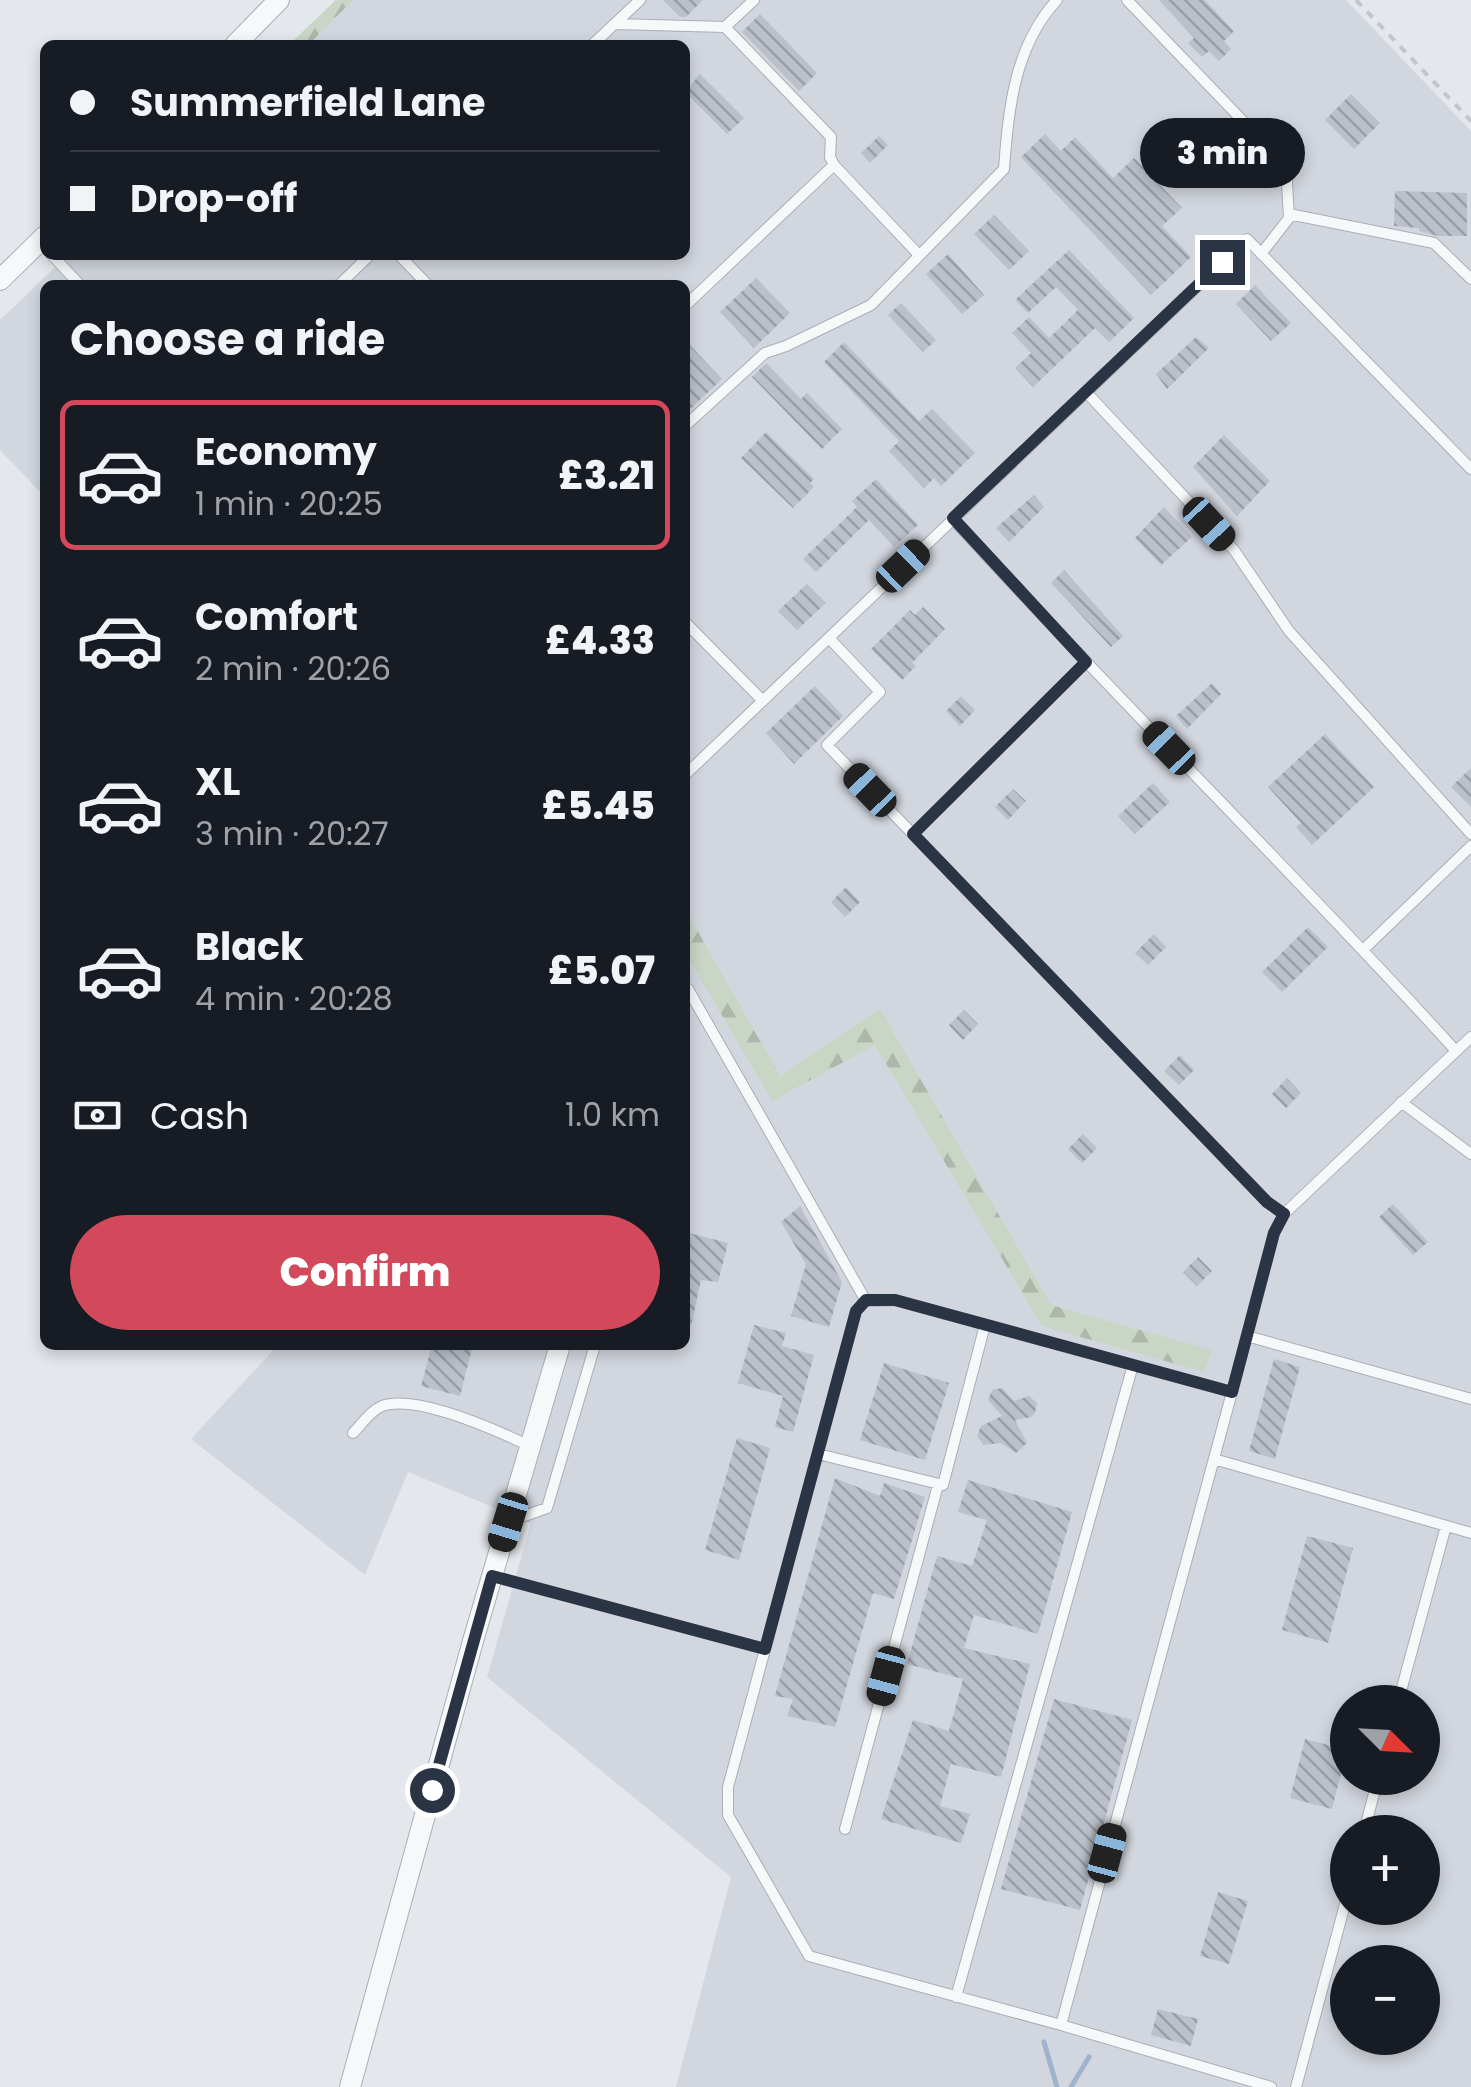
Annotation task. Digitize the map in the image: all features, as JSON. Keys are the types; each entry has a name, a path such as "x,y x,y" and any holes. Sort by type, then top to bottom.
{"street":[{"path":"240,40 279,0"},
{"path":"0,280 40,249"},
{"path":"350,2087 559,1350"}],"lane":[{"path":"597,40 640,0"},
{"path":"614,24 724,27 754,0"},
{"path":"690,421 764,353 870,305 1004,169 1021,56 1039,19 1057,0"},
{"path":"1127,0 1286,166 1288,214 1261,254"},
{"path":"724,27 831,137 830,156 834,164 919,256"},
{"path":"690,301 834,164"},
{"path":"1288,214 1434,243 1471,279"},
{"path":"690,771 1247,240 1471,469"},
{"path":"58,260 76,280"},
{"path":"343,280 365,260"},
{"path":"404,260 423,280"},
{"path":"1086,392 1234,550 1289,631 1471,834"},
{"path":"953,518 1456,1051"},
{"path":"690,627 763,700"},
{"path":"828,638 880,692 828,745 1267,1202 1284,1214"},
{"path":"913,834 1086,662"},
{"path":"1364,950 1471,846"},
{"path":"690,994 866,1300"},
{"path":"1061,2025 1274,1233 1284,1214 1471,1037"},
{"path":"1401,1102 1471,1154"},
{"path":"1232,1392 895,1300 866,1300 856,1311 728,1787 728,1815 809,1956 1271,2087"},
{"path":"818,1454 942,1486 985,1325"},
{"path":"1247,1336 1471,1399"},
{"path":"508,1522 547,1508 594,1350"},
{"path":"956,1997 1132,1365"},
{"path":"353,1433 377,1408 401,1401 484,1424 531,1446"},
{"path":"1214,1459 1471,1533"},
{"path":"845,1829 938,1485"},
{"path":"1403,1685 1446,1526"},
{"path":"492,1576 765,1649"},
{"path":"1296,2087 1339,1925"}],"path":[{"path":"1356,0 1471,122"}],"shaded area":[{"path":"336,0 1346,0 1471,131 1471,2087 676,2087 731,1877 487,1677 531,1523 408,1472 365,1575 191,1439 273,1350 690,1350 690,280 42,280 63,260 690,260 690,40 294,40"},
{"path":"40,282 40,492 0,450 0,320"}],"green space":[{"path":"336,0 353,0 313,40 294,40"},
{"path":"690,918 780,1076 880,1009 1051,1305 1212,1350 1204,1372 1042,1326 875,1045 772,1101 690,961"}],"building":[{"path":"663,0 703,0 686,17 680,17"},
{"path":"1159,0 1205,0 1234,31 1224,41 1231,49 1219,61 1209,51 1202,57 1188,43 1194,38"},
{"path":"760,14 817,73 799,91 742,32"},
{"path":"700,74 744,118 727,134 690,97 690,86"},
{"path":"1351,94 1380,123 1354,149 1325,120"},
{"path":"1045,134 1061,151 1075,137 1113,178 1134,158 1182,208 1162,226 1191,257 1151,295 1021,157"},
{"path":"879,136 888,145 870,163 861,153"},
{"path":"1395,191 1467,193 1467,236 1438,236 1419,228 1394,226"},
{"path":"994,215 1029,251 1009,270 974,234"},
{"path":"1069,250 1134,318 1109,342 1095,328 1033,387 1015,368 1031,353 1012,333 1029,317 1049,338 1078,310 1056,287 1028,313 1015,300"},
{"path":"948,254 984,295 962,314 926,274"},
{"path":"756,278 790,313 754,348 720,312"},
{"path":"1255,285 1291,323 1271,341 1236,304"},
{"path":"901,303 936,340 923,352 888,315"},
{"path":"1196,337 1209,348 1167,389 1156,374"},
{"path":"844,342 919,421 932,409 975,453 941,486 934,478 924,488 889,451 899,441 824,362"},
{"path":"690,345 722,379 690,409"},
{"path":"766,363 801,399 807,393 842,429 822,449 752,377"},
{"path":"766,432 814,479 810,483 814,487 793,508 741,458"},
{"path":"1224,435 1270,481 1237,516 1193,467"},
{"path":"876,479 918,525 894,547 869,520 816,572 803,559 857,507 852,501"},
{"path":"1034,495 1044,507 1009,542 996,528"},
{"path":"1164,507 1192,537 1161,565 1135,538"},
{"path":"1064,570 1123,636 1111,647 1051,583"},
{"path":"807,584 826,603 797,630 778,611"},
{"path":"923,607 945,629 912,663 916,666 902,680 871,649 910,610 915,615"},
{"path":"1212,683 1221,694 1187,729 1176,716"},
{"path":"815,686 843,716 794,764 766,733"},
{"path":"961,696 975,710 960,726 946,711"},
{"path":"1325,734 1374,787 1312,845 1296,827 1301,823 1268,787"},
{"path":"1471,768 1471,807 1451,787"},
{"path":"1153,783 1170,802 1135,834 1118,816"},
{"path":"1013,789 1026,801 1008,820 995,807"},
{"path":"846,887 860,902 845,917 831,902"},
{"path":"1308,927 1328,947 1282,992 1262,972"},
{"path":"1154,934 1166,947 1148,965 1135,953"},
{"path":"964,1010 978,1024 963,1040 949,1025"},
{"path":"1180,1055 1194,1070 1179,1085 1164,1071"},
{"path":"1287,1078 1301,1093 1286,1108 1272,1094"},
{"path":"1083,1134 1097,1148 1082,1163 1068,1149"},
{"path":"1393,1204 1428,1242 1413,1255 1379,1217"},
{"path":"800,1206 842,1282 829,1327 791,1316 806,1264 781,1222"},
{"path":"690,1233 728,1243 718,1282 701,1280 691,1326"},
{"path":"1198,1257 1212,1271 1197,1286 1183,1272"},
{"path":"754,1325 786,1333 782,1346 814,1355 793,1432 775,1427 783,1396 738,1383"},
{"path":"431,1350 472,1350 460,1396 421,1386"},
{"path":"1274,1359 1300,1367 1275,1459 1249,1451"},
{"path":"884,1363 949,1383 925,1460 860,1440"},
{"path":"1002,1388 1014,1401 1029,1396 1037,1403 1031,1417 1015,1420 1027,1443 1016,1453 1001,1443 983,1445 977,1436 981,1426 1002,1416 988,1400 992,1390"},
{"path":"737,1438 770,1448 739,1560 705,1550"},
{"path":"835,1478 880,1496 884,1483 925,1497 894,1599 873,1593 835,1727 787,1716 793,1699 775,1696"},
{"path":"968,1480 1072,1512 1038,1634 974,1615 964,1648 1030,1664 1001,1777 951,1764 940,1806 970,1814 961,1843 881,1819 913,1720 949,1731 963,1679 907,1664 937,1556 972,1566 987,1520 958,1512"},
{"path":"1307,1536 1353,1548 1328,1643 1282,1630"},
{"path":"1054,1699 1132,1720 1080,1910 1001,1889"},
{"path":"1305,1739 1330,1746 1330,1795 1336,1795 1332,1809 1290,1798"},
{"path":"1218,1892 1248,1901 1229,1964 1200,1956"},
{"path":"1158,2009 1198,2019 1191,2046 1151,2035"}],"waterway":[{"path":"1044,2042 1057,2087"},
{"path":"1071,2087 1089,2057"}],"route":[{"path":"432,1790 492,1576 765,1649 856,1311 866,1300 895,1300 1232,1392 1274,1233 1284,1214 1267,1202 913,834 1086,662 953,518 1222,262"}]}
